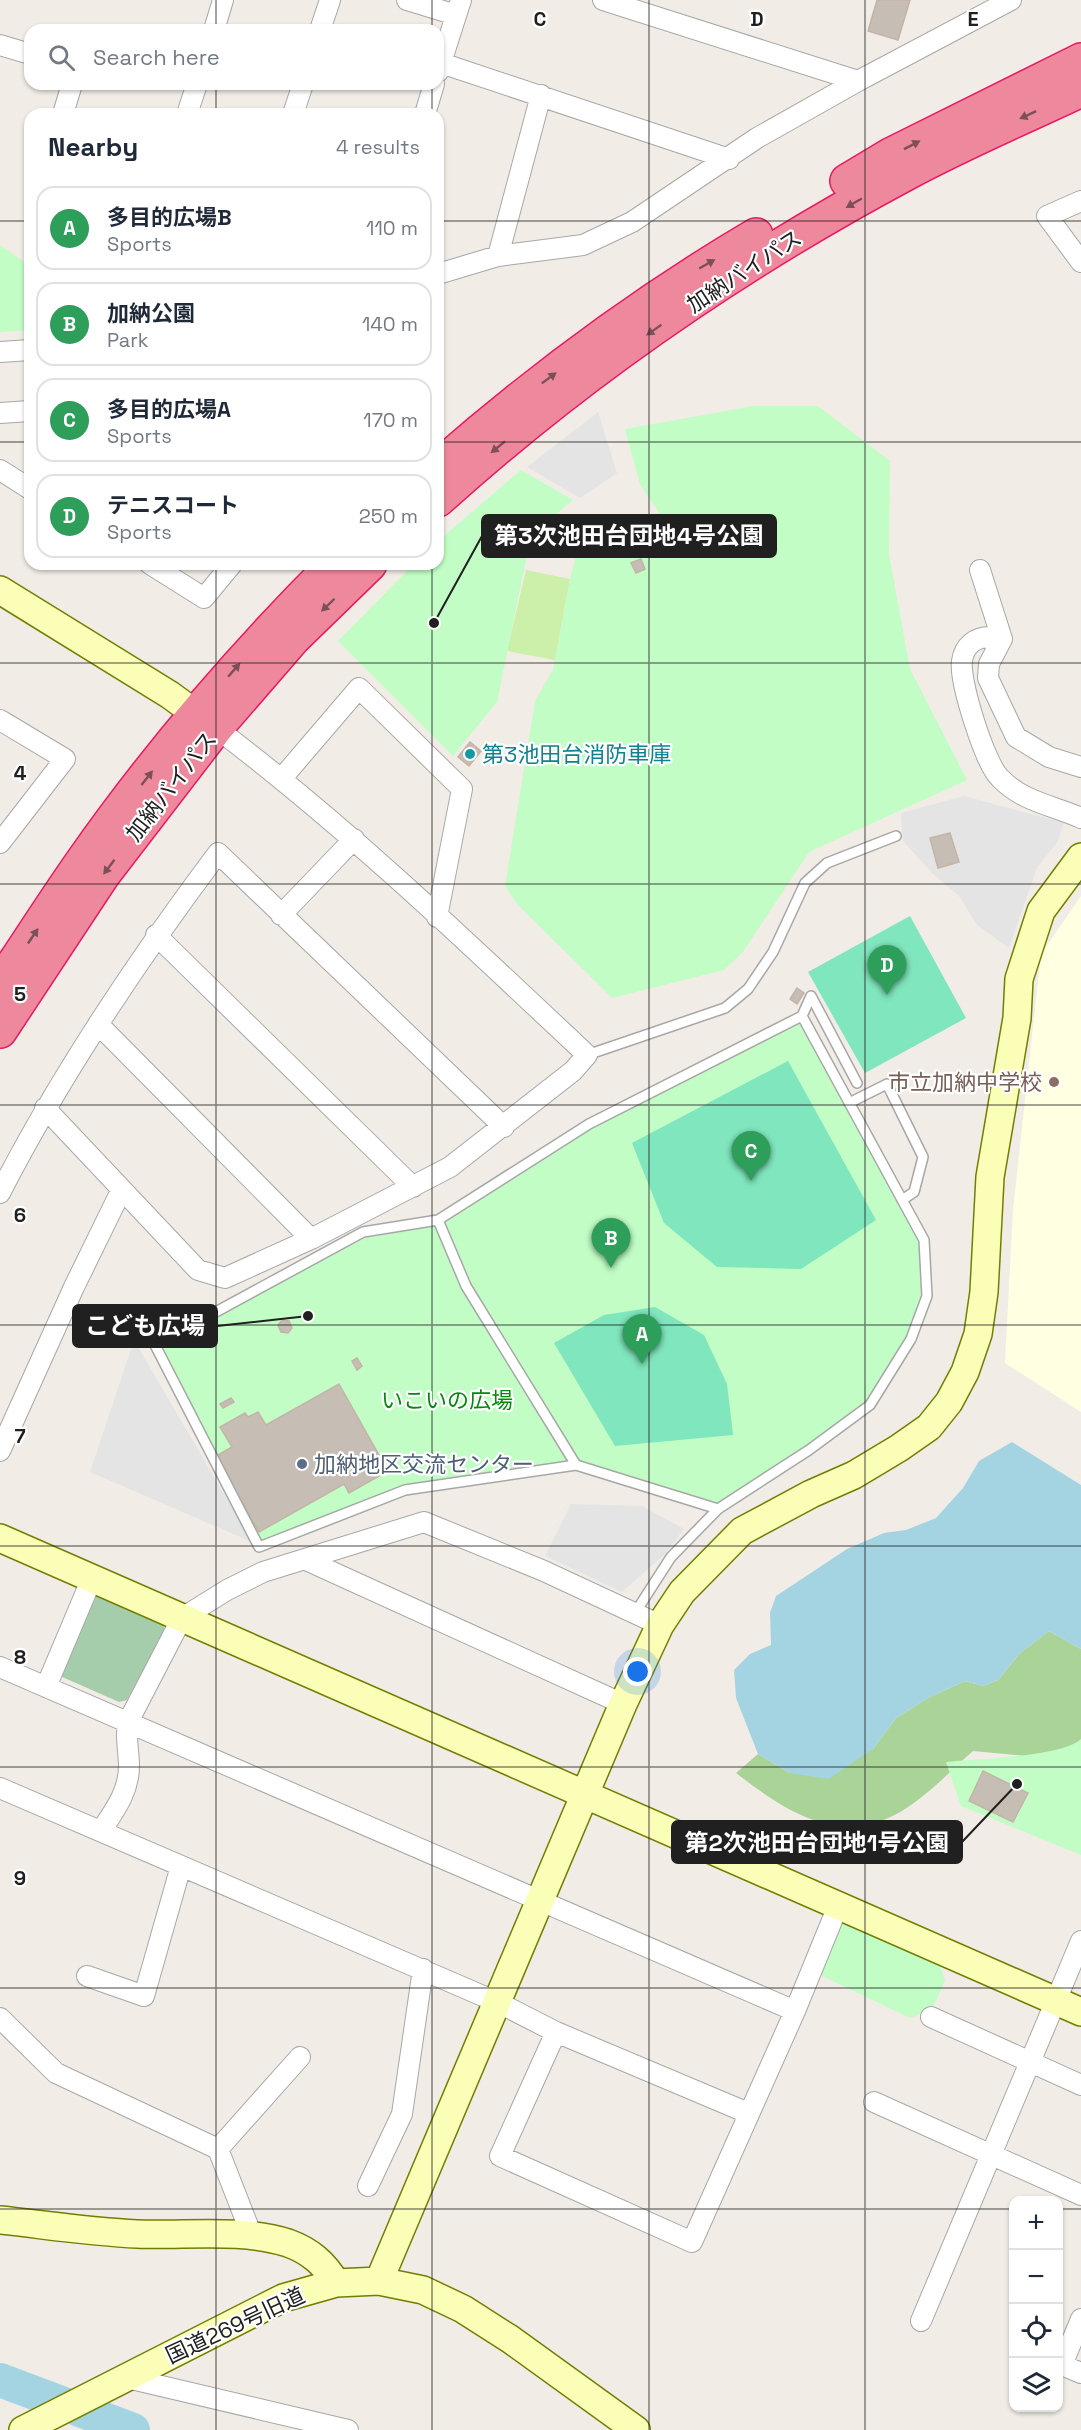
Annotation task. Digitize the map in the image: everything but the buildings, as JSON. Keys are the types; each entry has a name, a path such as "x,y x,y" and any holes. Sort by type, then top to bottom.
{"highway":[{"name":"加納バイパス","path":"444,462 489,422 685,276 892,154 1081,60"},
{"name":"加納バイパス","path":"444,495 567,390 755,259 910,171 1081,90"},
{"name":"加納バイパス","path":"0,1031 206,721 275,624 328,570"},
{"name":"加納バイパス","path":"0,984 82,861 206,721 364,570"}],"street":[{"path":"322,24 330,0"},
{"path":"407,0 458,7 444,51"},
{"path":"603,0 858,81"},
{"path":"215,24 220,1"},
{"path":"444,272 498,256 583,245 632,222 729,159 757,138 997,2"},
{"path":"0,45 24,52"},
{"path":"444,68 541,95 729,159"},
{"path":"65,108 70,90"},
{"path":"189,108 195,90"},
{"path":"295,108 301,90"},
{"path":"427,108 432,90"},
{"path":"498,256 541,95"},
{"path":"1081,201 1047,216 1081,262"},
{"path":"0,352 24,350"},
{"path":"0,413 24,411"},
{"path":"3,478 24,487"},
{"path":"160,570 204,598 227,570"},
{"path":"980,570 1002,639 989,664 988,678 1016,736 1027,746 1048,757 1081,767"},
{"path":"0,590 170,695 282,778 354,838 587,1054 573,1071 450,1167 311,1239 225,1278 198,1270 45,1108"},
{"path":"997,647 990,637 981,637 970,643 962,662 970,704 982,747 998,777 1022,797 1081,818"},
{"path":"282,778 359,688 462,789 437,917"},
{"path":"0,720 65,759 0,843"},
{"path":"281,915 354,838"},
{"path":"0,1193 45,1108 98,1024 156,935 218,853 504,1127"},
{"path":"379,2281 623,1704 660,1624 682,1592 742,1531 811,1494 854,1475 929,1427 949,1402 965,1372 978,1334 984,1292 990,1177 1017,1018 1018,979 1041,911 1081,857"},
{"path":"156,935 413,1186"},
{"path":"98,1024 311,1239"},
{"path":"2,1438 121,1191"},
{"path":"101,1831 119,1804 129,1783 126,1735 128,1722 182,1618 227,1590 263,1572 424,1522 544,1571 660,1624"},
{"path":"0,1538 1081,2012"},
{"path":"306,1560 623,1704"},
{"path":"46,1687 92,1578"},
{"path":"0,1667 795,2011"},
{"path":"0,1788 497,2002 555,2032 748,2113"},
{"path":"87,1976 144,1996 181,1866"},
{"path":"555,2032 500,2156 692,2242 795,2011 838,1906"},
{"path":"921,2321 1054,2000 1081,1941"},
{"path":"368,2186 402,2114 423,1970"},
{"path":"931,2017 1081,2085"},
{"path":"0,2018 56,2073 218,2149 252,2236"},
{"path":"218,2149 300,2056"},
{"path":"874,2102 989,2156 1081,2195"},
{"path":"0,2220 126,2233 252,2236 288,2243 310,2255 324,2263 336,2283"},
{"name":"国道269号旧道","path":"23,2430 283,2298 336,2283 379,2281 423,2290 463,2308 510,2338 636,2430"},
{"path":"1081,2319 1062,2365 1081,2373"},
{"path":"120,2379 348,2430"}],"lane":[{"path":"587,1054 724,1008 748,989 773,952 804,883 827,863 896,836"},
{"path":"718,1509 576,1464 405,1490 259,1547 155,1345 363,1232 438,1220 589,1124 802,1016 811,996 857,1083"},
{"path":"635,1613 671,1557 718,1509 809,1450 870,1405 910,1339 927,1296 924,1240 802,1016"},
{"path":"813,1036 828,1028"},
{"path":"849,1103 887,1084 923,1156 914,1192 902,1200"},
{"path":"438,1220 466,1286 576,1464"}],"shaded area":[{"path":"598,412 617,473 580,498 527,467"},
{"path":"964,796 1064,823 1058,841 1037,868 1009,948 977,925 959,896 933,874 903,841 901,813"},
{"name":"市立加納中学校","path":"1081,896 1081,1412 1005,1363 1013,1210 1041,954"},
{"path":"134,1340 252,1542 90,1472"},
{"path":"571,1504 642,1506 684,1529 664,1555 622,1592 545,1556"},
{"path":"97,1592 162,1619 165,1631 127,1700 119,1702 60,1676"}],"green space":[{"path":"0,245 24,262 24,330 0,332"},
{"path":"753,406 818,406 890,461 889,554 910,669 967,780 809,852 743,952 724,970 612,998 517,904 505,886 535,701 553,670 578,548 612,525 660,514 640,484 625,429"},
{"path":"521,470 573,500 531,535 497,702 453,756 338,641 408,570 444,570 444,536"},
{"path":"526,570 570,579 555,660 507,651"},
{"path":"910,916 966,1018 865,1073 808,972"},
{"name":"いこいの広場","path":"802,1016 924,1240 927,1296 911,1339 870,1405 718,1509 575,1465 405,1490 259,1547 155,1345 363,1232 438,1220 589,1124"},
{"path":"788,1061 876,1220 801,1269 717,1267 664,1223 632,1143"},
{"path":"655,1307 704,1335 727,1384 733,1435 615,1446 554,1343 604,1315"},
{"path":"1049,1631 1081,1649 1081,1761 973,1751 932,1789 898,1813 865,1825 845,1826 825,1823 787,1808 736,1773 758,1754 790,1773 873,1749 896,1718 928,1698 965,1681 983,1686 998,1680 1020,1653"},
{"path":"1081,1739 1081,1855 961,1806 946,1762 1056,1750"},
{"path":"851,1921 940,1966 945,1981 932,2009 910,2018 820,1975 842,1925"}],"water":[{"path":"1012,1442 1081,1485 1081,1649 1049,1631 1020,1653 998,1680 983,1686 965,1681 928,1698 896,1718 873,1749 829,1779 790,1773 758,1754 736,1698 734,1670 750,1654 771,1645 770,1613 776,1596 847,1549 884,1533 906,1530 936,1518 963,1488 979,1461"}],"waterway":[{"path":"0,2380 133,2430"}],"place":[{"name":"第3次池田台団地4号公園","path":"434,623"},
{"name":"第3池田台消防車庫","path":"470,754"},
{"name":"テニスコート","path":"887,995"},
{"name":"市立加納中学校","path":"1054,1082"},
{"name":"多目的広場A","path":"751,1181"},
{"name":"加納公園","path":"611,1268"},
{"name":"こども広場","path":"308,1316"},
{"name":"多目的広場B","path":"642,1364"},
{"name":"加納地区交流センター","path":"302,1464"},
{"name":"第2次池田台団地1号公園","path":"1017,1784"}]}
